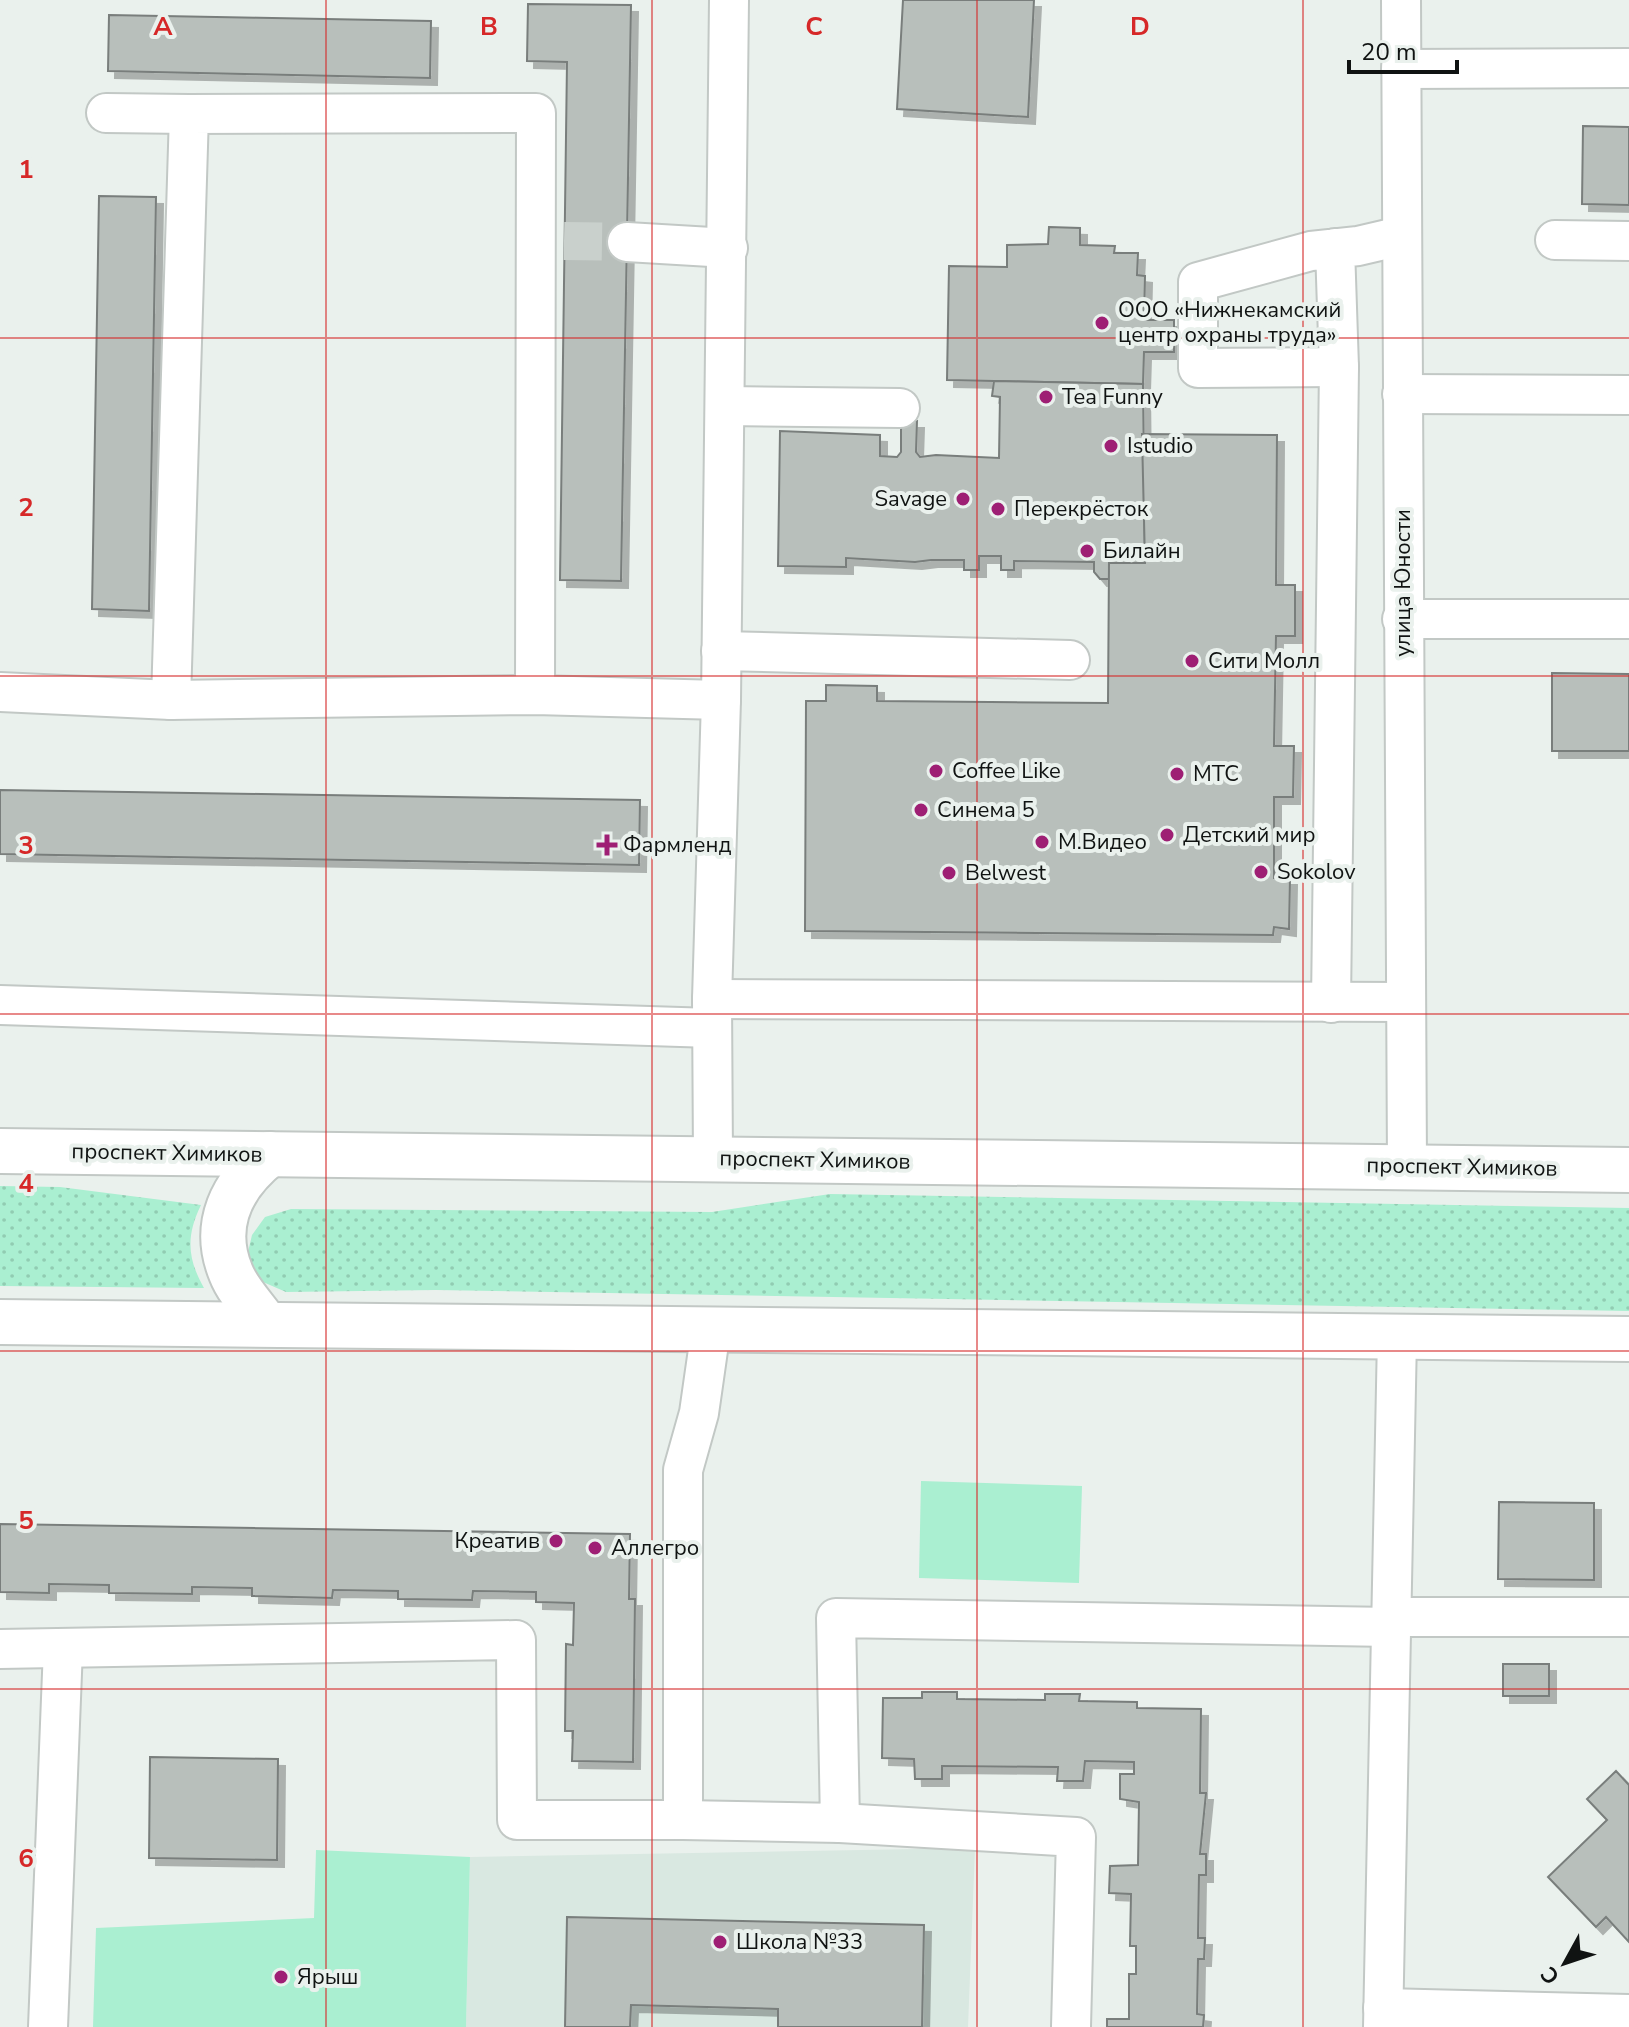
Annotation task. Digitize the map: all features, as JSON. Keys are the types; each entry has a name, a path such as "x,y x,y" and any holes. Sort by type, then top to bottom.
{"main road":[{"name":"проспект Химиков","path":"0,1151 1629,1170"},
{"path":"266,1324 231,1275 223,1245 226,1215 240,1180 270,1154"},
{"path":"0,1322 1629,1339"}],"street":[{"path":"713,1159 712,1014 726,406 729,0"},
{"name":"улица Юности","path":"1401,0 1407,1166"},
{"path":"1401,69 1629,68"},
{"path":"106,113 536,113 550,240 535,695"},
{"path":"171,700 189,114"},
{"path":"1339,367 1198,368 1198,282 1311,251 1401,236"},
{"path":"1555,240 1629,241"},
{"path":"627,242 728,248"},
{"path":"1331,1003 1339,367 1335,248"},
{"path":"1402,394 1629,395"},
{"path":"726,406 900,408"},
{"path":"1402,619 1629,619"},
{"path":"721,651 1070,660"},
{"path":"0,692 171,700 535,695 721,700"},
{"path":"0,1005 712,1014 1406,1002"},
{"path":"683,1820 683,1470 699,1413 711,1329"},
{"path":"1397,1337 1383,2017 1536,2019 1629,2014"},
{"path":"840,1823 836,1618 1391,1622 1629,1617"},
{"path":"0,1649 516,1640 517,1820 840,1823 1076,1837 1071,2027"},
{"path":"48,2027 63,1648"}],"shaded area":[{"name":"Школа №33","path":"975,1848 968,2027 466,2027 470,1857"}],"green space":[{"path":"0,1186 60,1187 201,1205 190,1247 194,1267 204,1288 0,1286"},
{"path":"830,1194 1629,1208 1629,1311 436,1290 286,1292 263,1282 252,1268 248,1252 252,1235 265,1217 291,1209 712,1212"},
{"path":"921,1481 1082,1486 1079,1583 919,1578"},
{"name":"Ярыш","path":"316,1850 470,1857 466,2027 93,2027 96,1928 314,1918"}],"building":[{"path":"903,0 1034,0 1028,117 897,109"},
{"path":"528,4 631,5 621,581 560,580 567,62 527,61"},
{"path":"109,15 431,21 430,78 108,71"},
{"path":"1583,126 1629,127 1629,205 1582,204"},
{"path":"99,196 156,197 149,611 92,609"},
{"path":"1049,227 1080,228 1080,245 1115,246 1114,253 1138,253 1137,275 1145,276 1144,320 1174,320 1174,352 1144,352 1143,384 947,380 949,266 1007,267 1007,245 1048,244"},
{"path":"994,381 1143,384 1145,563 1109,563 1109,579 1100,579 1094,572 1094,562 1014,561 1014,570 1001,570 1001,556 979,556 979,570 964,570 964,560 915,562 846,558 846,567 778,566 780,431 880,435 880,456 897,457 901,452 901,421 917,421 916,452 920,457 999,458 1000,397 992,396"},
{"name":"Сити Молл","path":"1142,434 1277,435 1276,585 1295,585 1295,636 1276,636 1274,746 1294,746 1293,797 1274,797 1274,878 1290,878 1289,929 1274,927 1273,935 805,931 806,701 826,701 826,685 877,686 877,701 1108,703 1109,563 1145,563"},
{"path":"1552,673 1629,674 1629,751 1552,751"},
{"path":"0,790 640,800 639,865 0,854"},
{"path":"1499,1502 1594,1503 1594,1580 1498,1579"},
{"path":"0,1524 630,1534 629,1599 635,1599 633,1762 572,1761 573,1731 565,1731 566,1644 573,1645 574,1603 536,1602 536,1592 473,1591 472,1600 398,1599 398,1591 333,1590 332,1598 252,1596 252,1588 192,1587 192,1594 109,1593 109,1585 49,1584 49,1593 0,1592"},
{"path":"1503,1664 1549,1664 1549,1696 1503,1696"},
{"path":"922,1692 957,1692 957,1699 1045,1700 1045,1694 1080,1694 1079,1701 1137,1702 1137,1708 1201,1709 1200,1793 1206,1793 1200,1854 1206,1854 1206,1875 1199,1875 1198,1938 1205,1938 1204,1959 1198,1959 1197,2014 1204,2015 1203,2027 1107,2027 1107,2019 1129,2019 1129,1974 1136,1974 1136,1946 1130,1946 1131,1894 1109,1893 1110,1866 1138,1865 1139,1802 1120,1799 1120,1774 1134,1774 1134,1762 1085,1761 1083,1781 1057,1781 1058,1767 942,1766 942,1779 915,1779 914,1759 882,1758 883,1698 922,1698"},
{"path":"150,1757 278,1759 277,1860 149,1858"},
{"path":"1616,1771 1629,1785 1629,1942 1606,1917 1596,1927 1548,1877 1607,1820 1587,1799"},
{"path":"567,1917 924,1925 922,2027 778,2027 778,2009 631,2005 630,2027 565,2027"}],"tunnel":[{"path":"564,241 627,242"}],"place":[{"name":"ООО «Нижнекамский центр охраны труда»","path":"1102,323"},
{"name":"Tea Funny","path":"1046,397"},
{"name":"Istudio","path":"1111,446"},
{"name":"Savage","path":"963,499"},
{"name":"Перекрёсток","path":"998,509"},
{"name":"Билайн","path":"1087,551"},
{"name":"Сити Молл","path":"1192,661"},
{"name":"Coffee Like","path":"936,771"},
{"name":"МТС","path":"1177,774"},
{"name":"Синема 5","path":"921,810"},
{"name":"Детский мир","path":"1167,835"},
{"name":"М.Видео","path":"1042,842"},
{"name":"Фармленд","path":"607,845"},
{"name":"Sokolov","path":"1261,872"},
{"name":"Belwest","path":"949,873"},
{"name":"Креатив","path":"556,1541"},
{"name":"Аллегро","path":"595,1548"},
{"name":"Школа №33","path":"720,1942"},
{"name":"Ярыш","path":"281,1977"}]}
